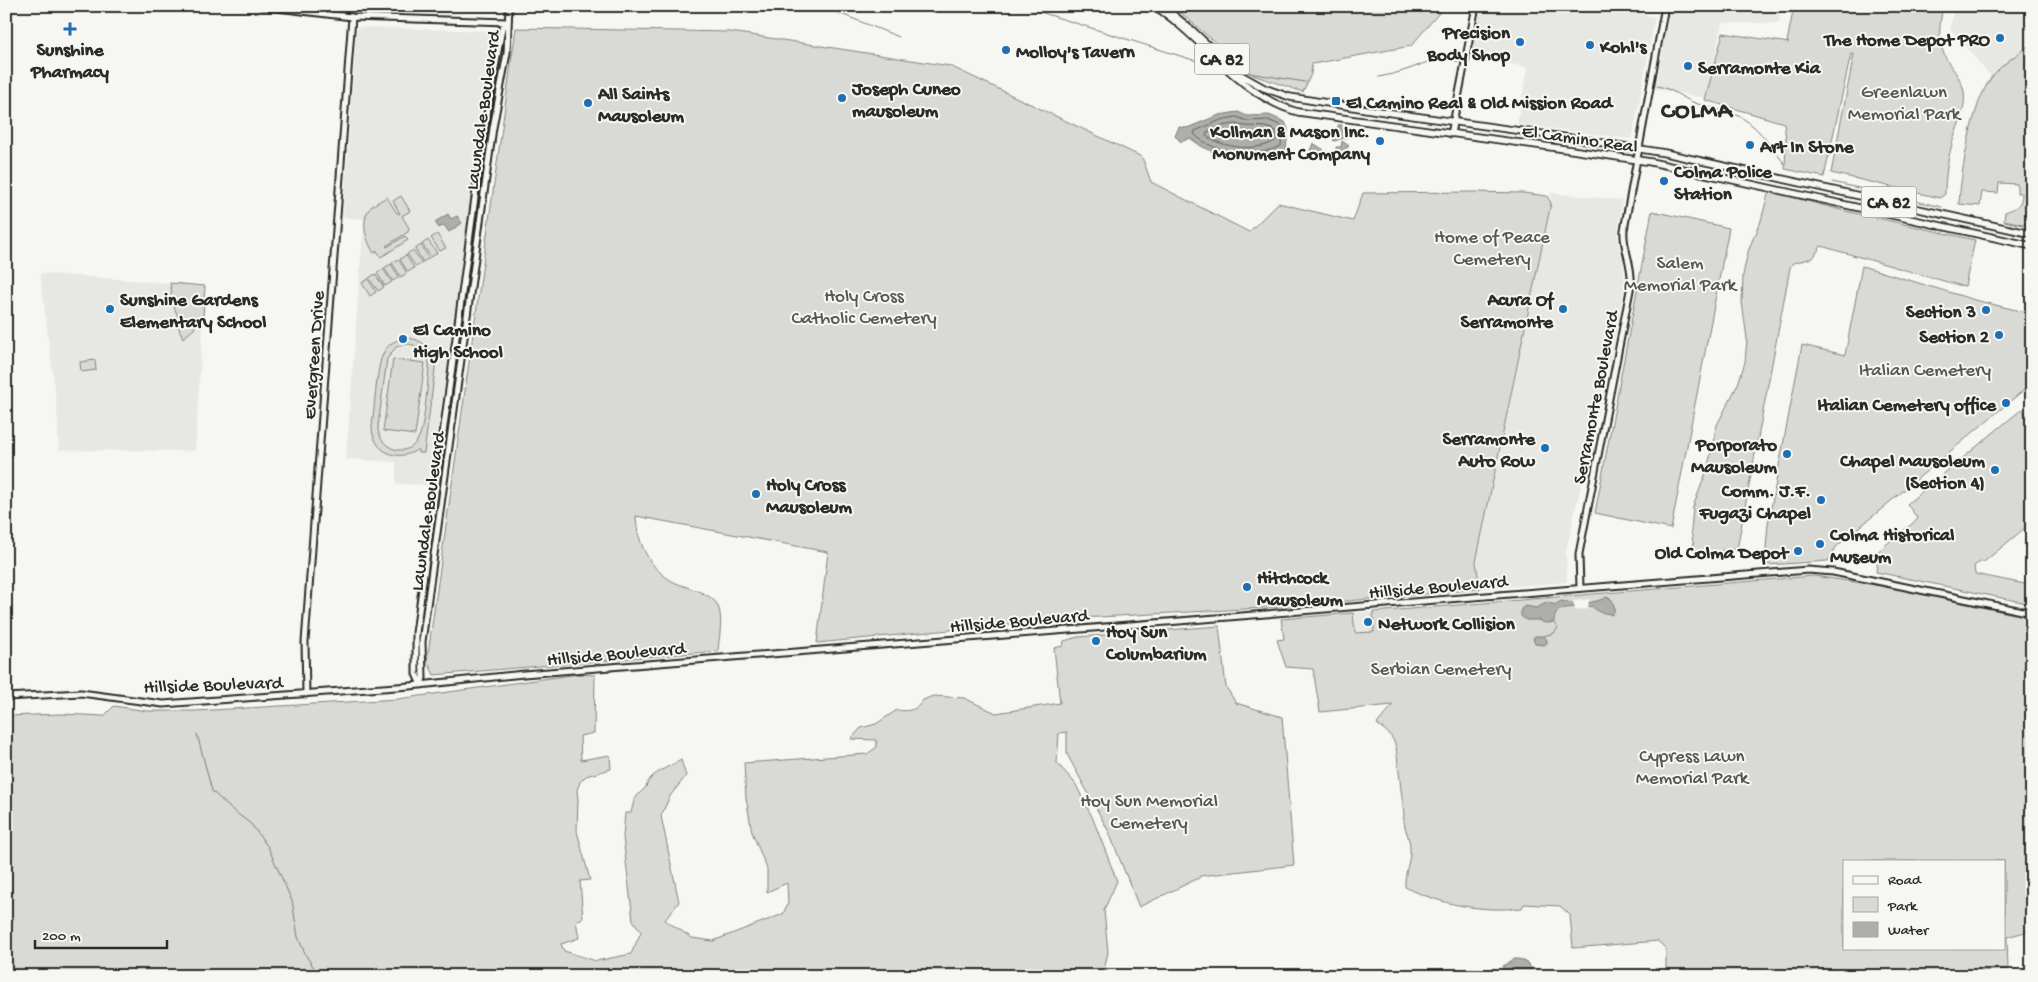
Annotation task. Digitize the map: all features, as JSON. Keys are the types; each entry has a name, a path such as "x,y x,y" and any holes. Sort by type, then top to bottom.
{"main road":[{"path":"260,6 291,8 352,17 507,22 509,6"},
{"name":"El Camino Real","path":"1154,6 1190,34 1242,83 1264,98 1293,111 1636,160 2032,246"},
{"name":"El Camino Real","path":"1163,6 1192,30 1235,71 1268,90 1310,101 1638,148 1692,158 2032,234"},
{"path":"1451,134 1476,6"},
{"name":"Serramonte Boulevard","path":"1580,588 1579,554 1631,285 1631,267 1623,234 1665,6"},
{"name":"Evergreen Drive","path":"306,694 305,642 352,17"},
{"name":"Lawndale Boulevard","path":"421,685 423,678 422,642 493,128 507,53 507,22"},
{"name":"Lawndale Boulevard","path":"421,685 416,674 416,633 484,131 502,28 507,22"},
{"name":"Hillside Boulevard","path":"6,697 81,693 163,704 306,694 1808,570 1821,570 1894,584 2032,613"}],"shaded area":[{"path":"1481,6 1599,6 1655,17 1633,135 1630,139 1517,124 1528,67 1471,57"},
{"path":"1670,6 1780,6 1779,23 1722,23 1707,98 1656,89"},
{"name":"The Home Depot PRO","path":"1954,6 2032,6 2032,43 1991,77 1950,28"},
{"name":"El Camino High School","path":"357,27 495,31 430,485 396,484 396,462 346,459 364,219 343,217"},
{"name":"Serramonte Auto Row","path":"1551,193 1622,200 1617,237 1623,261 1625,284 1566,551 1567,582 1480,589 1477,561 1540,258 1551,203"},
{"path":"40,273 205,286 195,451 59,450 57,407"},
{"path":"1373,612 1375,632 1354,633 1353,613"}],"green space":[{"path":"1173,6 1441,6 1439,13 1411,46 1312,64 1311,74 1303,92 1253,75"},
{"name":"Greenlawn Memorial Park","path":"1794,6 1943,6 1940,28 1942,48 1944,55 1962,84 1964,106 1948,159 1945,194 1940,198 1831,173 1854,54 1851,54 1824,177 1785,169 1786,140 1784,123 1705,100 1723,33 1789,43 1787,42"},
{"name":"Holy Cross Catholic Cemetery","path":"516,28 731,32 950,66 1142,157 1151,182 1249,232 1278,203 1353,221 1363,193 1473,192 1523,193 1547,196 1551,203 1476,562 1480,589 1281,607 1062,619 817,643 828,552 636,516 642,546 652,564 667,578 710,597 717,604 721,621 718,651 434,675 427,661"},
{"path":"2032,43 2032,226 2004,220 2005,212 2020,203 2022,193 2017,193 2017,184 1999,183 1998,193 1982,192 1980,206 1959,204 1962,174 1969,138 1978,104 1984,90 1999,69"},
{"path":"1769,191 1841,210 1975,240 1965,286 1821,246 1813,258 1793,263 1790,268 1737,549 1722,550 1721,557 1695,553 1691,531 1693,507 1707,470 1717,425 1738,384 1745,362 1747,339 1742,302 1743,275 1748,252 1760,224"},
{"path":"401,196 410,211 402,216 409,228 408,232 386,246 405,236 408,240 381,257 377,251 374,253 368,242 365,230 366,217 372,206 387,197 396,212 400,214 393,201"},
{"name":"Salem Memorial Park","path":"1652,211 1729,228 1671,529 1595,513"},
{"path":"437,234 446,248 440,251 431,238"},
{"path":"428,240 437,253 431,257 422,244"},
{"path":"421,245 429,258 423,262 415,249"},
{"path":"413,250 422,263 416,267 407,254"},
{"path":"406,255 414,268 408,272 400,259"},
{"path":"398,259 407,273 401,277 392,263"},
{"path":"391,264 399,277 393,281 384,268"},
{"name":"Italian Cemetery","path":"1862,266 1975,300 2032,314 2032,383 1836,547 1828,561 1768,565 1766,548 1768,524 1802,345 1845,355"},
{"path":"383,269 392,282 385,286 377,273"},
{"path":"375,274 384,287 378,291 369,278"},
{"path":"368,279 376,292 370,296 362,283"},
{"path":"170,283 205,286 203,317 198,318 194,329 183,338 175,319 178,317 169,294 172,293"},
{"path":"407,338 419,341 428,348 435,363 435,369 424,453 418,453 418,449 402,455 394,455 381,448 373,434 372,425 377,377 381,358 388,346 397,340","holes":["407,344 424,351 428,359 427,394 419,437 408,449 401,450 394,449 383,441 379,434 378,426 387,359 396,347"]},
{"path":"393,359 425,363 415,435 383,431"},
{"path":"95,360 96,370 81,372 80,362"},
{"name":"Italian Cemetery","path":"2022,409 2032,422 2032,522 1984,562 1974,566 1975,574 2030,585 2031,604 1876,572 1879,555 1877,552 1918,519 1907,504"},
{"name":"Cypress Lawn Memorial Park","path":"1814,576 1889,587 2032,618 2032,930 2007,937 2008,969 1922,976 1724,976 1715,973 1701,976 1671,976 1666,969 1666,949 1658,941 1573,948 1570,915 1560,906 1524,904 1522,908 1477,908 1447,903 1405,887 1410,848 1404,823 1396,747 1391,737 1377,724 1393,705 1320,712 1313,669 1286,667 1277,640 1284,639 1281,619 1353,613 1355,633 1374,632 1373,612"},
{"name":"Hoy Sun Memorial Cemetery","path":"1219,626 1226,687 1236,703 1282,717 1294,865 1200,876 1139,907 1108,830 1067,754 1067,732 1059,733 1057,763 1075,783 1093,819 1117,881 1104,910 1108,952 1103,976 6,976 6,716 61,714 104,716 114,706 147,711 196,711 398,699 579,674 595,675 594,733 580,736 581,760 610,755 611,769 586,776 580,782 577,790 577,831 590,880 580,881 583,918 576,921 579,938 561,944 564,951 596,961 631,954 641,932 633,920 623,837 625,813 631,813 635,800 649,780 665,768 681,760 686,776 670,796 661,816 679,902 665,920 692,938 713,941 783,914 788,903 787,883 767,892 767,869 752,832 746,798 744,763 867,754 877,747 876,740 851,739 861,728 876,724 897,710 912,710 923,700 933,696 964,698 996,713 1060,703 1054,648 1063,646 1064,641 1078,637"}],"water":[{"path":"1238,112 1247,116 1269,115 1285,122 1288,129 1286,150 1258,159 1221,156 1190,138 1181,142 1175,136 1179,127 1187,128 1219,115"},
{"path":"1338,125 1342,125 1342,129 1348,134 1347,137 1334,141 1332,136"},
{"path":"1342,141 1349,146 1341,153 1342,158 1337,159 1336,147 1341,147"},
{"path":"1313,143 1324,150 1313,160 1308,157"},
{"path":"448,214 451,219 457,216 462,223 449,232 444,225 439,228 435,222"},
{"path":"1607,597 1612,600 1615,609 1612,615 1600,612 1592,606 1563,609 1555,615 1554,622 1549,623 1538,620 1526,620 1521,616 1521,609 1525,606 1536,608 1548,602 1555,605 1561,601 1584,603"},
{"path":"1535,636 1544,636 1547,643 1544,645 1535,644 1533,638"},
{"path":"1514,959 1527,963 1534,976 1502,976 1503,966"}],"pier":[{"path":"1589,599 1588,609 1575,610 1573,601"}],"waterway":[{"path":"821,6 899,37"},
{"path":"1021,6 1222,69"},
{"path":"1379,77 1437,60 1444,59 1459,62"},
{"path":"1243,72 1305,82"},
{"path":"1657,86 1700,105 1741,117 1761,134 1784,163"},
{"path":"1832,182 1942,207"},
{"path":"2004,221 2032,227"},
{"path":"1553,623 1557,626"},
{"path":"1544,636 1554,633 1558,628"},
{"path":"197,734 212,791 251,824 268,847 292,901 298,937 305,954 319,976"}],"place":[{"name":"Sunshine Pharmacy","path":"70,29"},
{"name":"The Home Depot PRO","path":"2000,38"},
{"name":"Precision Body Shop","path":"1520,42"},
{"name":"Kohl's","path":"1590,45"},
{"name":"Molloy's Tavern","path":"1006,50"},
{"name":"Serramonte Kia","path":"1688,66"},
{"name":"Joseph Cuneo mausoleum","path":"842,98"},
{"name":"El Camino Real & Old Mission Road","path":"1336,101"},
{"name":"All Saints Mausoleum","path":"588,103"},
{"name":"Kollman & Mason Inc. Monument Company","path":"1380,141"},
{"name":"Art In Stone","path":"1750,145"},
{"name":"Colma Police Station","path":"1664,181"},
{"name":"Sunshine Gardens Elementary School","path":"110,309"},
{"name":"Acura Of Serramonte","path":"1563,309"},
{"name":"Section 3","path":"1986,310"},
{"name":"Section 2","path":"1999,335"},
{"name":"El Camino High School","path":"403,339"},
{"name":"Italian Cemetery office","path":"2006,403"},
{"name":"Serramonte Auto Row","path":"1545,448"},
{"name":"Porporato Mausoleum","path":"1787,454"},
{"name":"Chapel Mausoleum (Section 4)","path":"1995,470"},
{"name":"Holy Cross Mausoleum","path":"756,494"},
{"name":"Comm. J.F. Fugazi Chapel","path":"1821,500"},
{"name":"Colma Historical Museum","path":"1820,544"},
{"name":"Old Colma Depot","path":"1798,551"},
{"name":"Hitchcock Mausoleum","path":"1247,587"},
{"name":"Network Collision","path":"1368,622"},
{"name":"Hoy Sun Columbarium","path":"1096,641"}],"district":[{"name":"COLMA","path":"1697,109"}],"park label":[{"name":"Home of Peace Cemetery","path":"1492,246"},
{"name":"Serbian Cemetery","path":"1441,667"}]}
